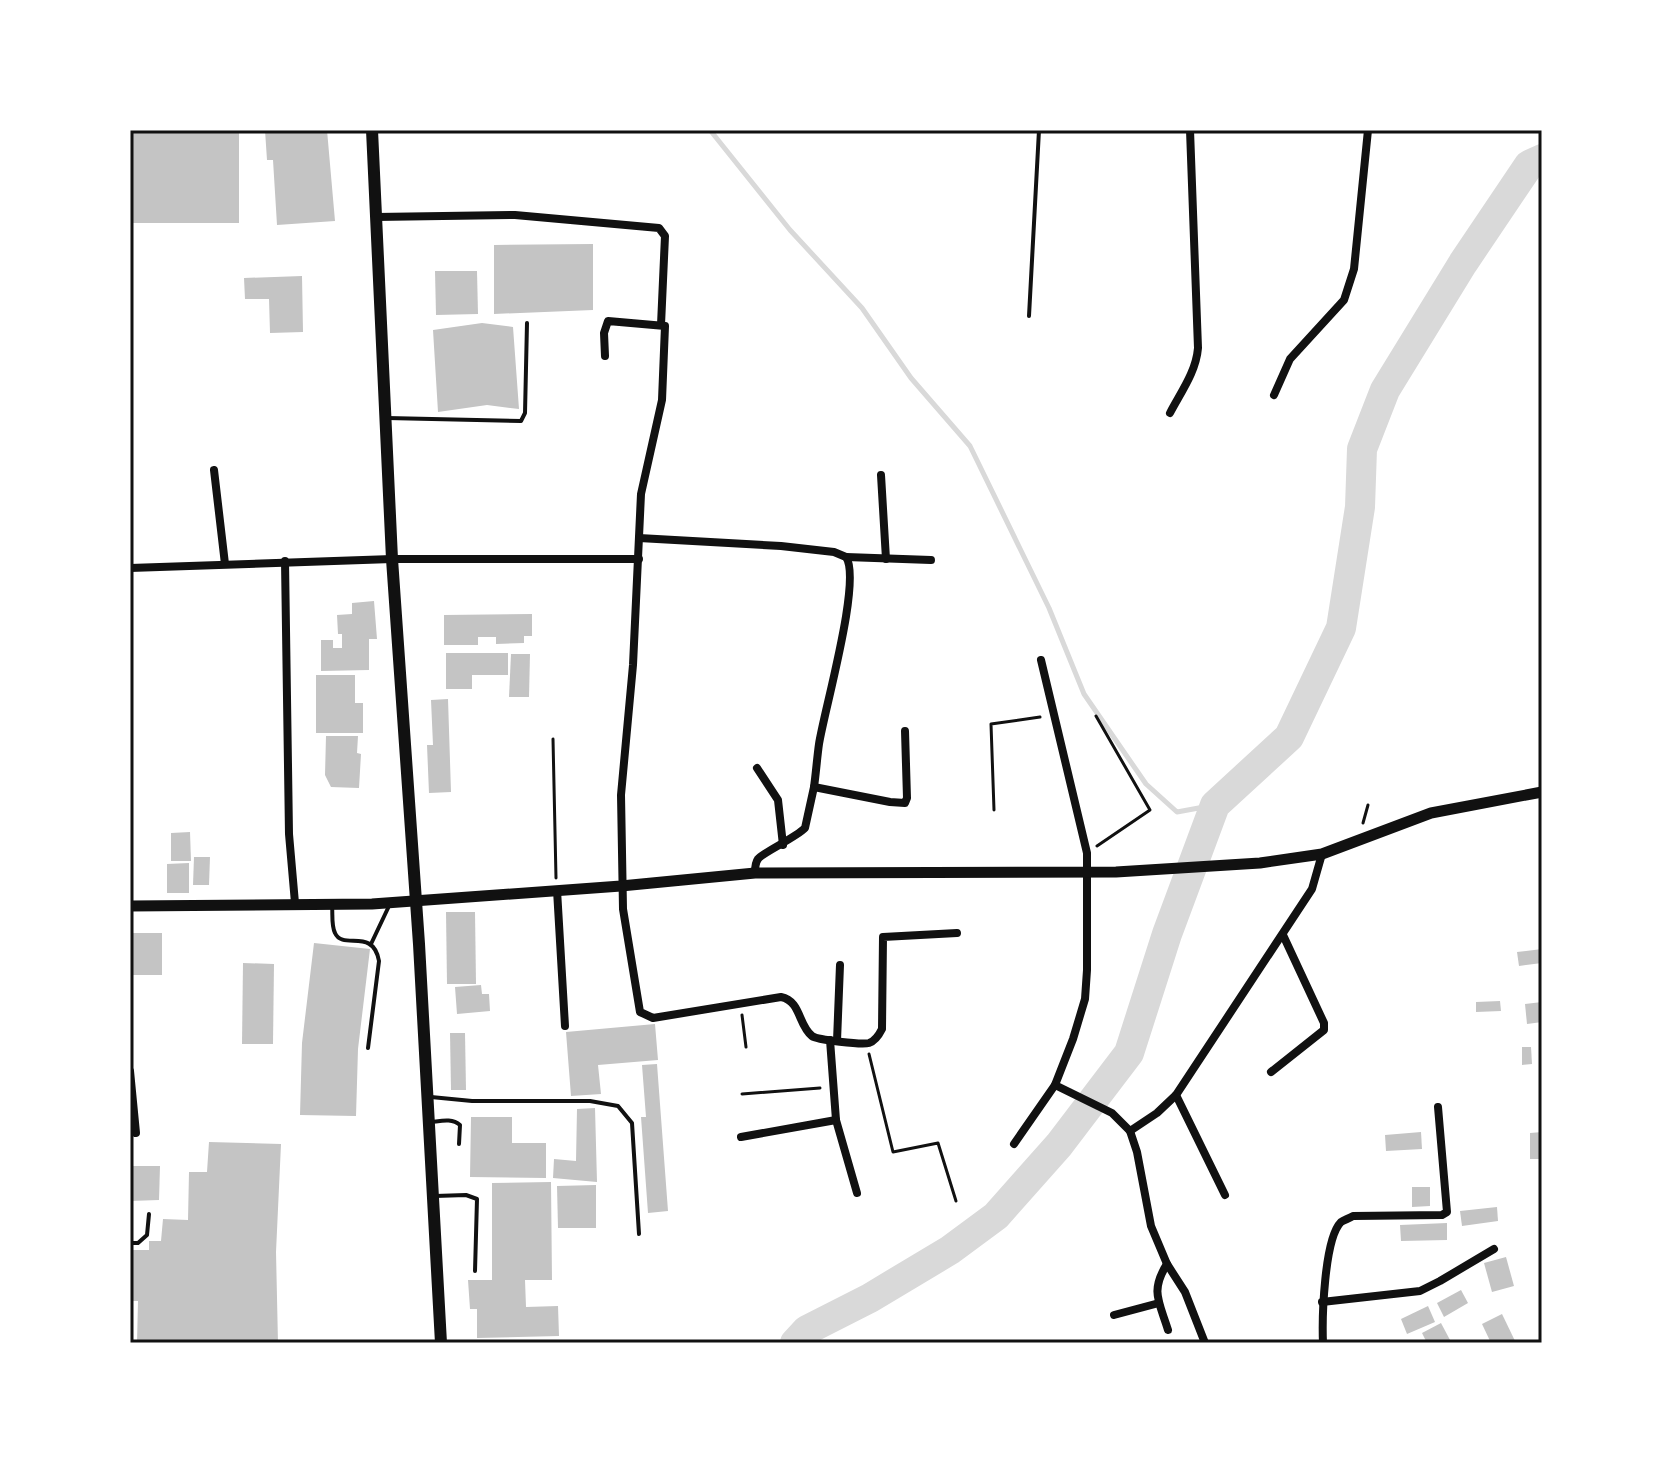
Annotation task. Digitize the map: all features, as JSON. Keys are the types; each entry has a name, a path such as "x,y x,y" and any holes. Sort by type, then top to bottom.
{"highway":[{"path":"372,130 441,1343"}],"main road":[{"path":"130,906 391,903 755,873 1116,872 1260,863 1322,854 1431,813 1542,792"}],"street":[{"path":"1170,413 1197,361 1198,348 1190,130"},
{"path":"1274,395 1290,359 1344,300 1354,269 1368,130"},
{"path":"376,217 527,215 659,228 663,231 661,325"},
{"path":"605,356 604,333 608,321 665,326 662,400 641,494 621,795 621,886 640,1012 653,1018 781,997 795,1005 810,1034 816,1039 867,1044 882,1029 883,937 957,933"},
{"path":"214,470 225,564"},
{"path":"881,475 886,559"},
{"path":"639,538 781,546 834,552 846,557 931,560"},
{"path":"755,873 755,862 759,858 805,828 846,613 851,568 846,557"},
{"path":"130,568 398,559 639,559"},
{"path":"285,561 289,834 295,903"},
{"path":"1014,1144 1055,1085 1085,999 1087,853 1041,660"},
{"path":"814,787 905,803 905,731"},
{"path":"757,768 778,800 783,845"},
{"path":"1130,1131 1157,1113 1176,1095 1312,889 1322,854"},
{"path":"557,890 565,1026"},
{"path":"1271,1072 1324,1030 1324,1023 1283,935"},
{"path":"840,965 832,1087 836,1120 857,1193"},
{"path":"130,1071 136,1133"},
{"path":"1055,1085 1112,1113 1130,1131 1137,1152 1147,1212 1167,1264 1185,1292 1205,1343"},
{"path":"1176,1095 1225,1195"},
{"path":"1323,1343 1322,1302 1335,1234 1341,1222 1353,1216 1447,1213 1438,1107"},
{"path":"741,1137 836,1120"},
{"path":"1322,1302 1420,1291 1494,1249"},
{"path":"1167,1264 1157,1282 1159,1303 1168,1330"},
{"path":"1114,1315 1159,1303"}],"lane":[{"path":"1029,316 1039,130"},
{"path":"387,418 521,421 525,413 527,323"},
{"path":"371,944 391,903"},
{"path":"332,904 335,934 340,939 371,944 377,950 379,961 368,1048"},
{"path":"427,1097 472,1101 590,1101 618,1106 632,1123 639,1234"},
{"path":"428,1122 455,1121 460,1125 459,1144"},
{"path":"433,1196 466,1195 477,1199 475,1271"},
{"path":"130,1243 138,1243 147,1235 149,1214"}],"path":[{"path":"994,810 991,724 1056,714"},
{"path":"1087,853 1150,810 1096,716"},
{"path":"553,739 557,890"},
{"path":"1360,833 1368,805"},
{"path":"741,1005 746,1047"},
{"path":"867,1044 893,1152 938,1143 956,1201"},
{"path":"742,1094 832,1087"}],"building":[{"path":"130,130 239,130 239,223 130,223"},
{"path":"265,130 327,130 335,221 277,225 273,160 267,160"},
{"path":"593,244 593,310 494,314 494,245"},
{"path":"435,271 477,271 478,314 436,315"},
{"path":"302,276 303,332 270,333 269,299 245,299 244,278"},
{"path":"482,323 513,327 519,409 487,405 438,412 433,330"},
{"path":"374,601 377,639 369,639 369,670 321,671 321,640 333,640 333,648 342,648 337,615 352,614 352,603"},
{"path":"532,614 532,636 524,636 524,643 496,644 496,637 478,637 478,645 444,645 444,615"},
{"path":"446,653 508,653 508,675 472,675 472,689 446,689"},
{"path":"511,654 530,654 529,697 509,697"},
{"path":"316,675 355,675 355,703 363,703 363,733 316,733"},
{"path":"448,699 451,792 429,793 427,745 433,745 431,700"},
{"path":"326,736 358,736 357,753 361,754 359,788 331,787 325,775"},
{"path":"190,832 191,861 171,861 171,833"},
{"path":"194,857 210,857 209,885 193,885"},
{"path":"189,863 189,893 167,893 167,864"},
{"path":"446,912 475,912 476,984 447,984"},
{"path":"130,933 162,933 162,975 130,975"},
{"path":"314,943 370,949 358,1049 356,1116 300,1115 302,1043"},
{"path":"1542,949 1542,963 1519,966 1517,952"},
{"path":"243,963 274,964 273,1044 242,1044"},
{"path":"481,985 482,994 489,994 490,1011 457,1014 455,987"},
{"path":"1500,1001 1501,1011 1476,1012 1476,1002"},
{"path":"1542,1002 1542,1022 1527,1024 1525,1004"},
{"path":"655,1024 658,1060 598,1065 601,1094 571,1096 566,1032"},
{"path":"450,1033 465,1033 466,1090 451,1090"},
{"path":"1522,1047 1531,1047 1532,1064 1522,1065"},
{"path":"657,1064 668,1211 648,1213 641,1117 646,1117 642,1065"},
{"path":"595,1108 597,1182 553,1178 554,1159 576,1161 577,1109"},
{"path":"471,1117 512,1117 512,1143 546,1143 546,1178 470,1177"},
{"path":"1421,1132 1422,1149 1386,1151 1385,1135"},
{"path":"1542,1132 1542,1159 1530,1159 1530,1133"},
{"path":"209,1142 281,1144 276,1252 278,1343 137,1343 138,1301 130,1301 130,1250 149,1250 149,1241 161,1241 163,1219 188,1220 189,1172 207,1172"},
{"path":"130,1166 160,1166 159,1200 130,1201"},
{"path":"551,1182 552,1280 525,1280 526,1307 558,1306 559,1336 477,1338 477,1309 470,1309 468,1280 492,1280 492,1183"},
{"path":"596,1185 596,1228 558,1228 557,1186"},
{"path":"1412,1187 1430,1187 1430,1206 1412,1207"},
{"path":"1497,1207 1498,1221 1462,1226 1460,1211"},
{"path":"1447,1223 1447,1240 1401,1241 1400,1225"},
{"path":"1506,1257 1514,1286 1492,1292 1484,1263"},
{"path":"1461,1290 1468,1303 1444,1317 1437,1303"},
{"path":"1428,1306 1435,1322 1407,1334 1401,1319"},
{"path":"1502,1314 1516,1343 1491,1343 1482,1324"},
{"path":"1441,1323 1450,1340 1427,1343 1422,1333"}],"waterway":[{"path":"710,130 790,230 862,308 911,378 970,446 1049,608 1084,694 1146,784 1177,812 1215,805"},
{"path":"795,1343 807,1330 870,1298 950,1250 996,1216 1059,1145 1129,1053 1167,934 1215,805 1289,737 1341,628 1360,507 1362,449 1385,390 1463,263 1529,165 1542,159"}]}
